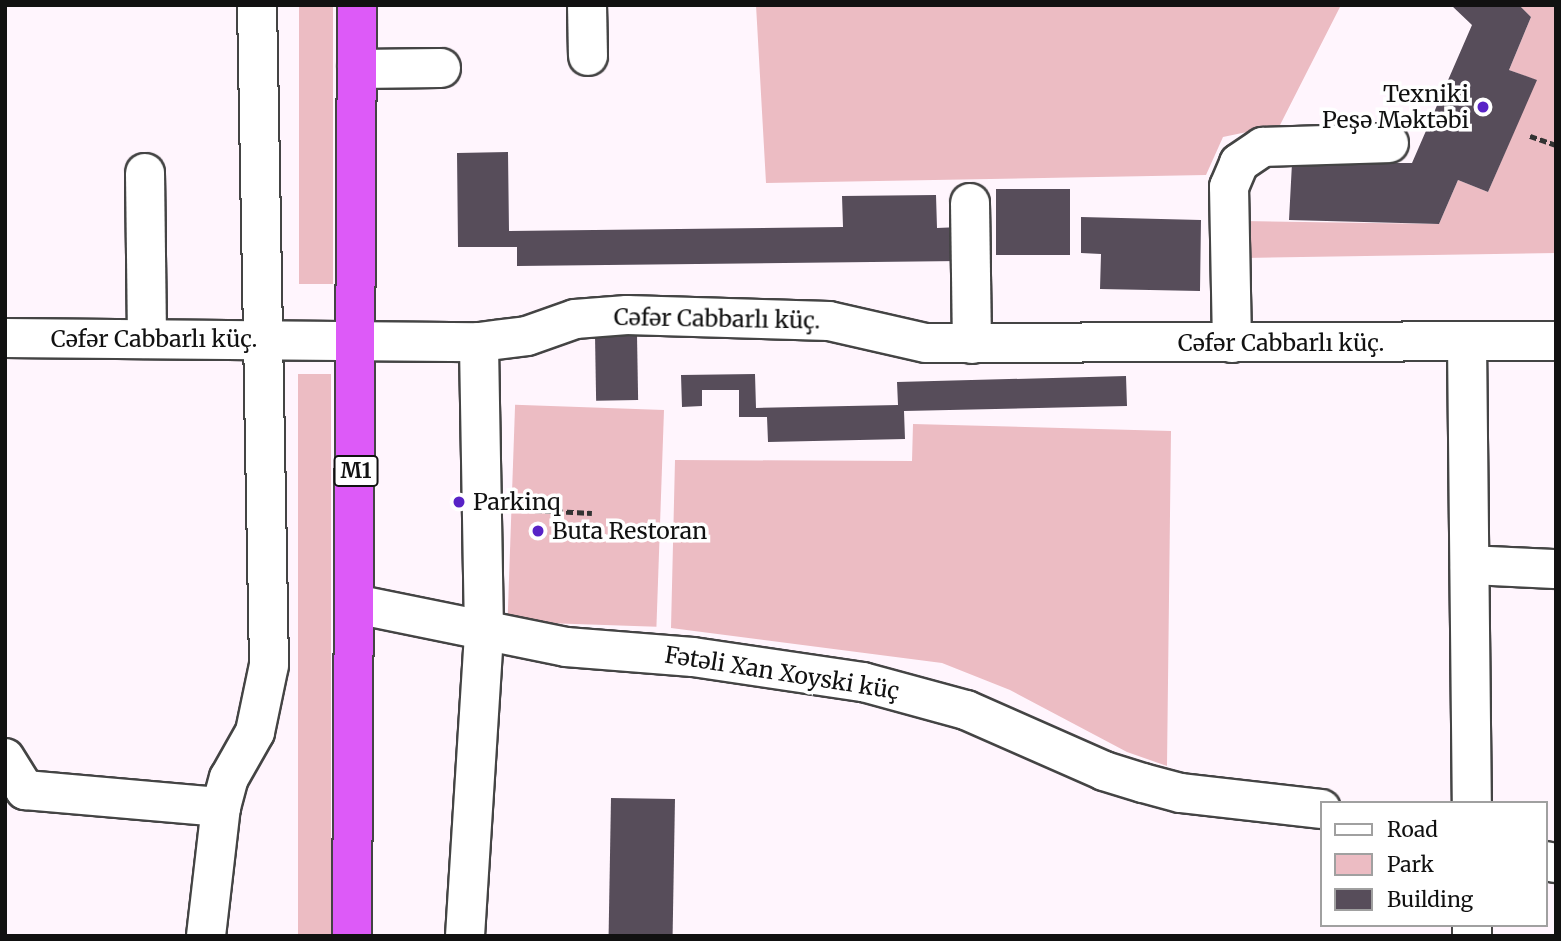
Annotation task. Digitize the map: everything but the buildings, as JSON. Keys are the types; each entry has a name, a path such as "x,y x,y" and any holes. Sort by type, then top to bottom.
{"highway":[{"name":"M1","path":"352,936 357,5"}],"street":[{"path":"206,936 221,807 229,778 255,732 269,665 257,5"},
{"path":"587,5 588,56"},
{"path":"357,69 440,68"},
{"path":"1232,344 1229,187 1238,163 1263,147 1389,142"},
{"path":"145,173 147,339"},
{"path":"970,202 972,344"},
{"name":"Cəfər Cabbarlı küç.","path":"5,338 479,342 527,336 575,319 627,315 829,321 890,337 972,344 1556,341"},
{"path":"466,936 484,632 479,342"},
{"path":"1467,342 1472,801"},
{"path":"1470,565 1556,569"},
{"name":"Fətəli Xan Xoyski küç","path":"355,604 566,647 693,657 863,682 966,710 1104,771 1143,783 1181,793 1320,809"},
{"path":"5,758 26,790 221,807"}],"path":[{"path":"1530,136 1556,145"},
{"path":"482,507 592,513"}],"green space":[{"path":"299,5 333,5 333,284 299,284"},
{"path":"756,5 1341,5 1280,125 1223,137 1206,175 766,183"},
{"path":"1519,5 1556,5 1556,253 1244,258 1243,221 1439,224 1458,180 1488,192 1536,80 1509,70 1531,17"},
{"path":"298,374 331,374 331,936 298,936"},
{"path":"515,405 664,410 656,627 508,622"},
{"path":"913,424 1171,431 1167,766 1127,752 1010,690 942,663 671,628 675,460 912,461"}],"place":[{"name":"Texniki Peşə Məktəbi","path":"1483,107"},
{"name":"Parkinq","path":"459,502"},
{"name":"Buta Restoran","path":"538,531"}]}
